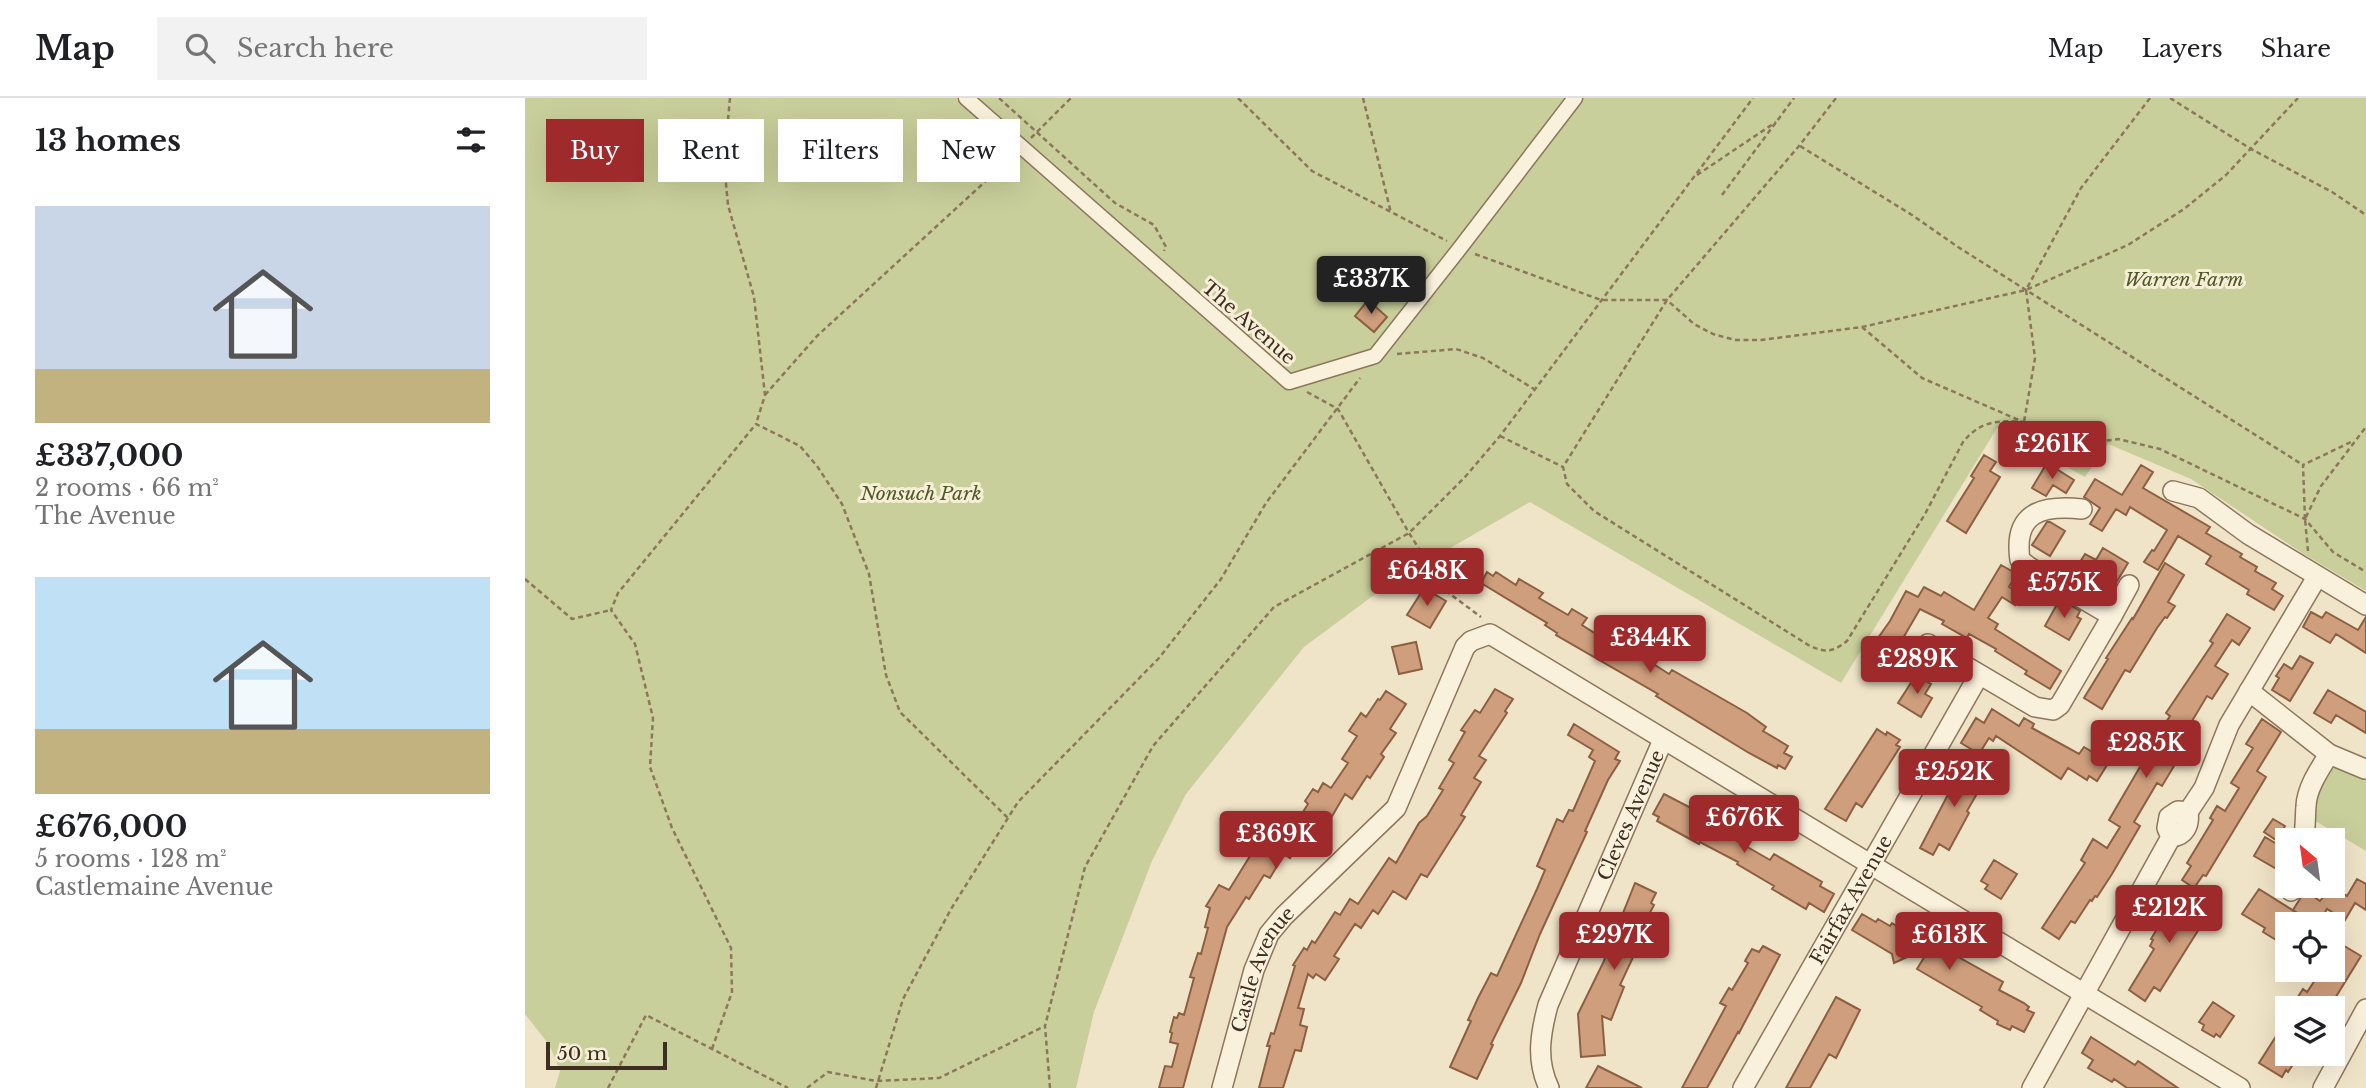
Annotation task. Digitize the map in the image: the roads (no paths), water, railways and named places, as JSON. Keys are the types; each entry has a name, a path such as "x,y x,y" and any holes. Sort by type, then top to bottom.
{"street":[{"name":"The Avenue","path":"966,98 1289,382 1375,356 1575,98"},
{"path":"2173,491 2199,498 2248,534 2366,605"},
{"path":"2082,509 2057,507 2035,514 2020,528 2020,559 2112,616"},
{"path":"2032,1088 2171,837 2167,828 2169,817 2178,811 2188,812 2204,788 2229,725 2318,576"},
{"path":"1928,644 2035,707 2053,710 2060,705 2129,585"},
{"name":"Castle Avenue","path":"1223,1088 1254,970 1269,934 1284,916 1396,808 1465,648 1471,640 1490,634 1663,740"},
{"name":"Fairfax Avenue","path":"1743,1088 1979,675"},
{"path":"2249,691 2329,754 2365,769"},
{"path":"1663,740 2240,1088"},
{"name":"Cleves Avenue","path":"1549,1088 1542,1072 1539,1052 1541,1030 1548,1005 1663,740"},
{"path":"2306,828 2306,804 2312,784 2329,754"},
{"path":"2323,1088 2366,1009"}],"park label":[{"name":"Warren Farm","path":"2184,279"},
{"name":"Nonsuch Park","path":"921,493"}]}
